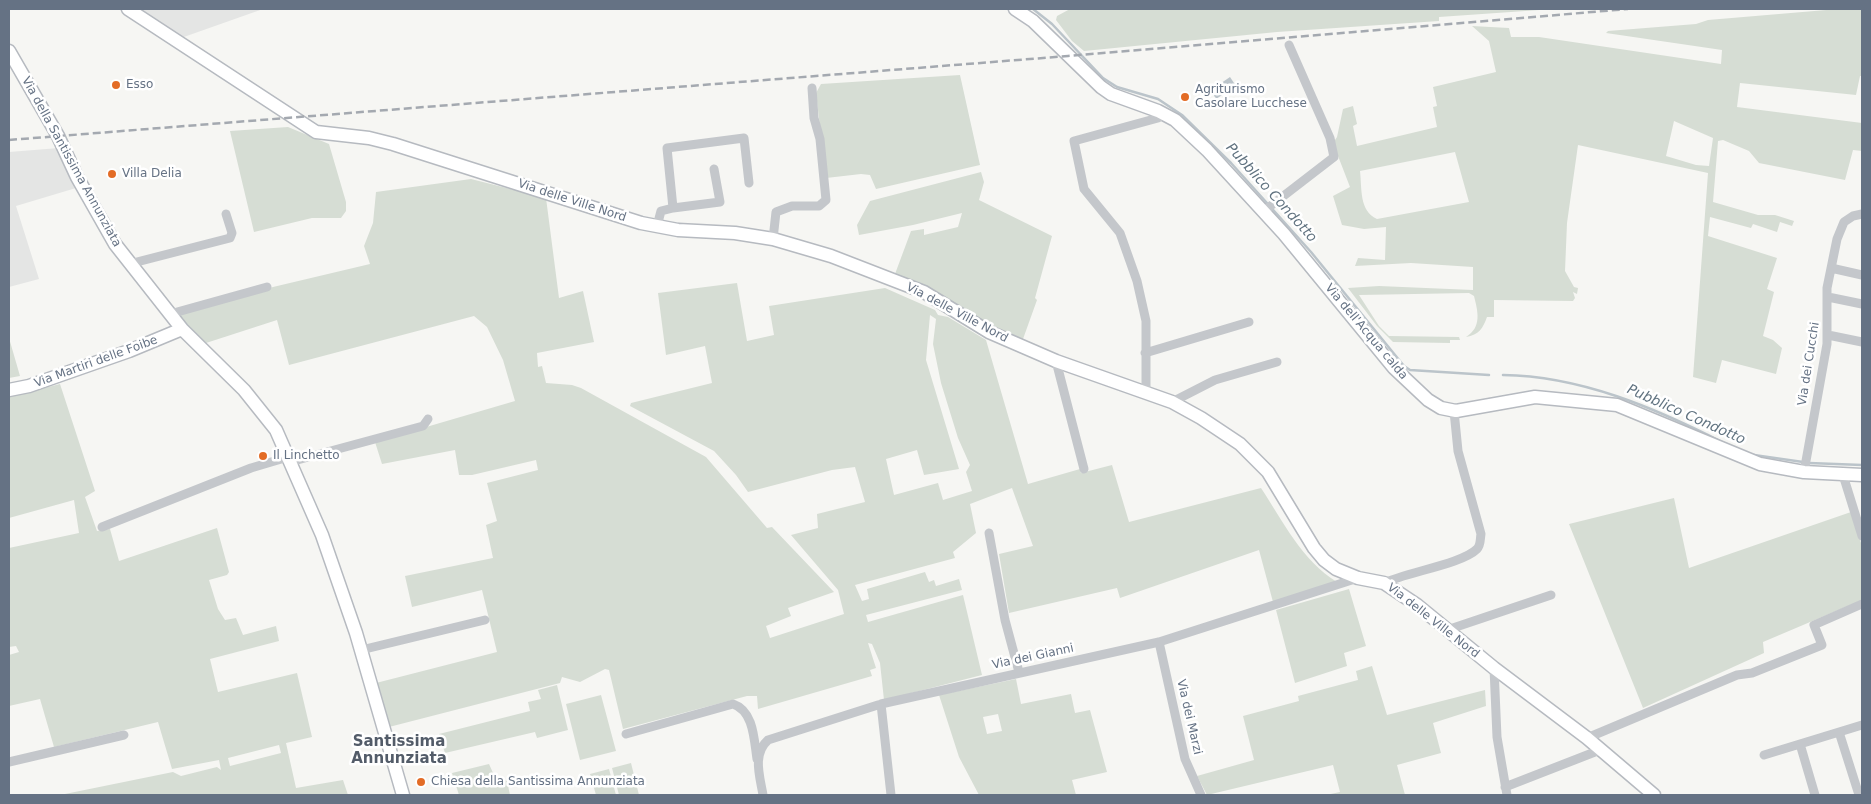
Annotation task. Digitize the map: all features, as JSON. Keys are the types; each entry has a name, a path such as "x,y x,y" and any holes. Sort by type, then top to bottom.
{"street":[{"name":"Via delle Ville Nord","path":"128,9 316,132 369,138 393,144 641,223 773,239 830,256 924,292 990,332 1056,361 1172,402 1215,427 1255,457 1268,472 1314,548 1336,569 1358,578 1384,583 1417,605 1494,668 1586,738 1654,795"},
{"name":"Via dell'Acqua calda","path":"1015,9 1033,21 1101,87 1111,94 1175,120 1266,209 1394,368 1428,400 1441,408 1454,411"},
{"path":"1266,209 1334,157 1330,138 1289,45"},
{"name":"Via della Santissima Annunziata","path":"9,51 58,136 115,244 182,329 244,390 276,430 322,535 361,650 403,795"},
{"path":"773,239 776,212 792,206 819,206 826,200 820,139 814,118 812,88"},
{"path":"1146,393 1146,321 1137,282 1120,233 1084,189 1074,141 1158,118 1163,114"},
{"path":"673,208 668,148 744,138 749,183"},
{"path":"657,226 661,212 673,208 720,202 714,169"},
{"path":"131,266 230,238 232,234 226,214"},
{"name":"Via dei Cucchi","path":"1804,472 1828,335 1828,297 1831,268 1840,228 1847,218 1862,214"},
{"path":"131,266 232,243"},
{"path":"1831,268 1862,275"},
{"path":"170,314 267,287"},
{"path":"1828,297 1862,304"},
{"path":"1145,353 1249,322"},
{"name":"Via Martiri delle Foibe","path":"9,390 29,386 112,357 182,329"},
{"path":"1828,335 1862,342"},
{"path":"1056,361 1084,469"},
{"path":"1172,402 1215,380 1277,362"},
{"path":"1384,583 1458,558 1476,550 1480,544 1481,534 1458,451 1454,411 1535,397 1617,405 1751,461 1804,472 1862,475"},
{"path":"102,527 252,468 423,426 428,418"},
{"path":"1843,475 1862,536"},
{"path":"989,534 1005,620 1020,672"},
{"name":"Via dei Gianni","path":"758,764 763,745 768,740 881,704 1159,642 1358,578"},
{"path":"1447,630 1551,595"},
{"path":"1586,738 1737,675 1752,673 1822,645 1814,625 1862,604"},
{"path":"361,650 485,620"},
{"name":"Via dei Marzi","path":"1159,642 1185,759 1201,795"},
{"path":"1494,668 1497,737 1506,791 1600,750"},
{"path":"626,734 733,704 741,706 746,712 763,795"},
{"path":"881,704 891,795"},
{"path":"1764,756 1862,725"},
{"path":"1839,732 1859,795"},
{"path":"9,762 124,735"},
{"path":"1800,744 1816,795"}],"shaded area":[{"path":"138,9 263,9 181,38"},
{"path":"1070,9 1554,9 1439,17 1439,21 1277,32 1084,51 1072,41 1056,20 1057,16"},
{"path":"1838,9 1862,9 1862,76 1860,76 1856,95 1740,83 1737,107 1862,123 1862,151 1853,150 1845,180 1759,163 1749,151 1723,140 1718,141 1713,202 1758,215 1775,215 1794,221 1792,226 1780,222 1777,232 1753,224 1751,228 1710,217 1708,236 1777,258 1767,289 1774,292 1763,336 1773,340 1782,348 1776,374 1722,360 1716,383 1693,377 1708,173 1578,145 1567,223 1565,271 1574,287 1578,288 1577,294 1573,292 1575,298 1573,301 1494,300 1494,317 1487,317 1480,330 1474,335 1466,337 1475,329 1478,319 1474,296 1469,293 1359,295 1379,326 1389,336 1459,337 1460,340 1450,340 1450,343 1393,342 1377,326 1348,288 1379,286 1473,290 1473,267 1411,263 1355,266 1358,258 1385,260 1386,227 1364,229 1342,225 1333,196 1350,187 1333,143 1337,137 1343,109 1353,106 1357,124 1353,126 1357,146 1437,127 1433,107 1437,106 1433,87 1496,72 1489,41 1472,26 1509,28 1511,37 1539,37 1721,64 1722,50 1606,33 1608,31 1696,24 1708,20","holes":["1674,121 1713,138 1709,166 1696,165 1666,156","1455,152 1469,202 1377,219 1367,211 1362,198 1360,171"]},
{"path":"960,75 980,165 876,189 870,175 861,174 826,178 816,93 821,84"},
{"path":"1230,77 1236,86 1216,99 1211,90"},
{"path":"288,127 329,144 346,202 346,211 341,218 312,218 254,232 230,131"},
{"path":"59,148 76,188 16,206 39,279 9,287 9,152"},
{"path":"981,172 984,182 979,200 1052,236 1035,298 1037,300 1023,339 981,322 925,285 895,274 911,231 924,229 924,235 958,227 962,213 913,225 859,235 857,225 870,201"},
{"path":"471,179 546,198 559,298 583,291 594,342 537,353 538,367 542,366 546,383 572,385 581,388 706,457 767,528 772,527 834,592 788,608 791,616 766,626 770,638 844,614 838,590 791,535 818,528 817,514 865,502 855,467 832,470 748,492 736,475 714,451 630,406 631,403 712,383 705,346 666,355 658,293 737,283 747,341 774,335 769,306 885,288 935,310 938,315 948,317 986,340 1028,484 1080,469 1081,473 1112,465 1129,522 1261,488 1303,552 1313,563 1337,582 1273,602 1259,550 1120,598 1117,588 1009,613 999,554 1033,546 1012,488 970,504 976,533 953,552 955,558 855,585 862,601 869,599 867,589 925,572 929,582 934,580 936,586 959,579 962,590 866,615 868,622 963,595 982,675 884,700 880,663 872,644 868,643 876,668 870,670 872,676 758,709 757,696 747,696 623,729 609,670 605,669 580,682 562,677 560,683 389,727 376,683 497,652 482,590 412,607 405,576 493,558 486,525 497,521 487,483 538,470 536,460 472,475 459,475 455,450 382,464 375,442 515,401 503,360 487,327 474,316 289,365 277,320 206,343 177,315 273,287 370,264 364,246 373,223 376,192","holes":["930,315 936,319 933,344 941,383 958,438 970,465 966,472 972,491 943,500 938,483 894,495 886,459 917,450 924,475 959,469 926,360"]},
{"path":"9,338 20,376 9,378"},
{"path":"60,384 95,491 85,497 97,531 110,529 119,561 217,528 229,572 227,575 209,580 218,609 225,620 236,618 243,635 276,626 279,641 210,659 218,692 297,673 312,737 286,743 296,788 343,780 348,795 60,795 173,772 181,776 217,767 221,770 219,760 172,769 158,722 54,747 40,699 9,706 9,655 19,652 16,646 9,647 9,548 79,533 74,500 9,518 9,397","holes":["279,745 281,753 230,766 228,758"]},
{"path":"1674,498 1689,568 1851,512 1862,546 1862,600 1763,642 1764,653 1643,708 1569,524"},
{"path":"1349,589 1366,646 1344,653 1347,666 1295,683 1276,610"},
{"path":"1372,666 1387,715 1485,690 1486,706 1433,723 1441,753 1397,765 1405,795 1326,795 1340,792 1333,765 1207,795 1197,776 1254,760 1243,716 1299,701 1298,696 1358,680 1356,671"},
{"path":"1016,679 1021,704 1071,694 1075,713 1090,710 1107,772 1072,780 1076,795 979,795 959,757 939,695","holes":["998,714 1002,731 987,734 983,717"]},
{"path":"557,685 568,730 537,738 535,732 445,753 439,734 530,711 528,702 541,699 538,690"},
{"path":"601,695 616,751 580,760 566,704"},
{"path":"631,763 639,795 619,795 612,768"},
{"path":"489,764 494,775 507,781 510,795 459,795 452,773"},
{"path":"609,769 616,795 596,795 590,774"}],"waterway":[{"name":"Pubblico Condotto","path":"1033,9 1052,24 1103,78 1117,87 1158,99 1182,115 1231,163 1311,252 1404,366 1410,370 1489,375"},
{"name":"Pubblico Condotto","path":"1503,375 1561,381 1617,396 1644,406 1724,443"},
{"name":"Pubblico Condotto","path":"1754,455 1803,462"},
{"name":"Pubblico Condotto","path":"1809,463 1862,465"}],"railway":[{"path":"9,140 1068,56 1628,9"}],"place":[{"name":"Esso","path":"116,85"},
{"name":"Agriturismo Casolare Lucchese","path":"1185,97"},
{"name":"Villa Delia","path":"112,174"},
{"name":"Il Linchetto","path":"263,456"},
{"name":"Chiesa della Santissima Annunziata","path":"421,782"}],"district":[{"name":"Santissima Annunziata","path":"399,750"}]}
